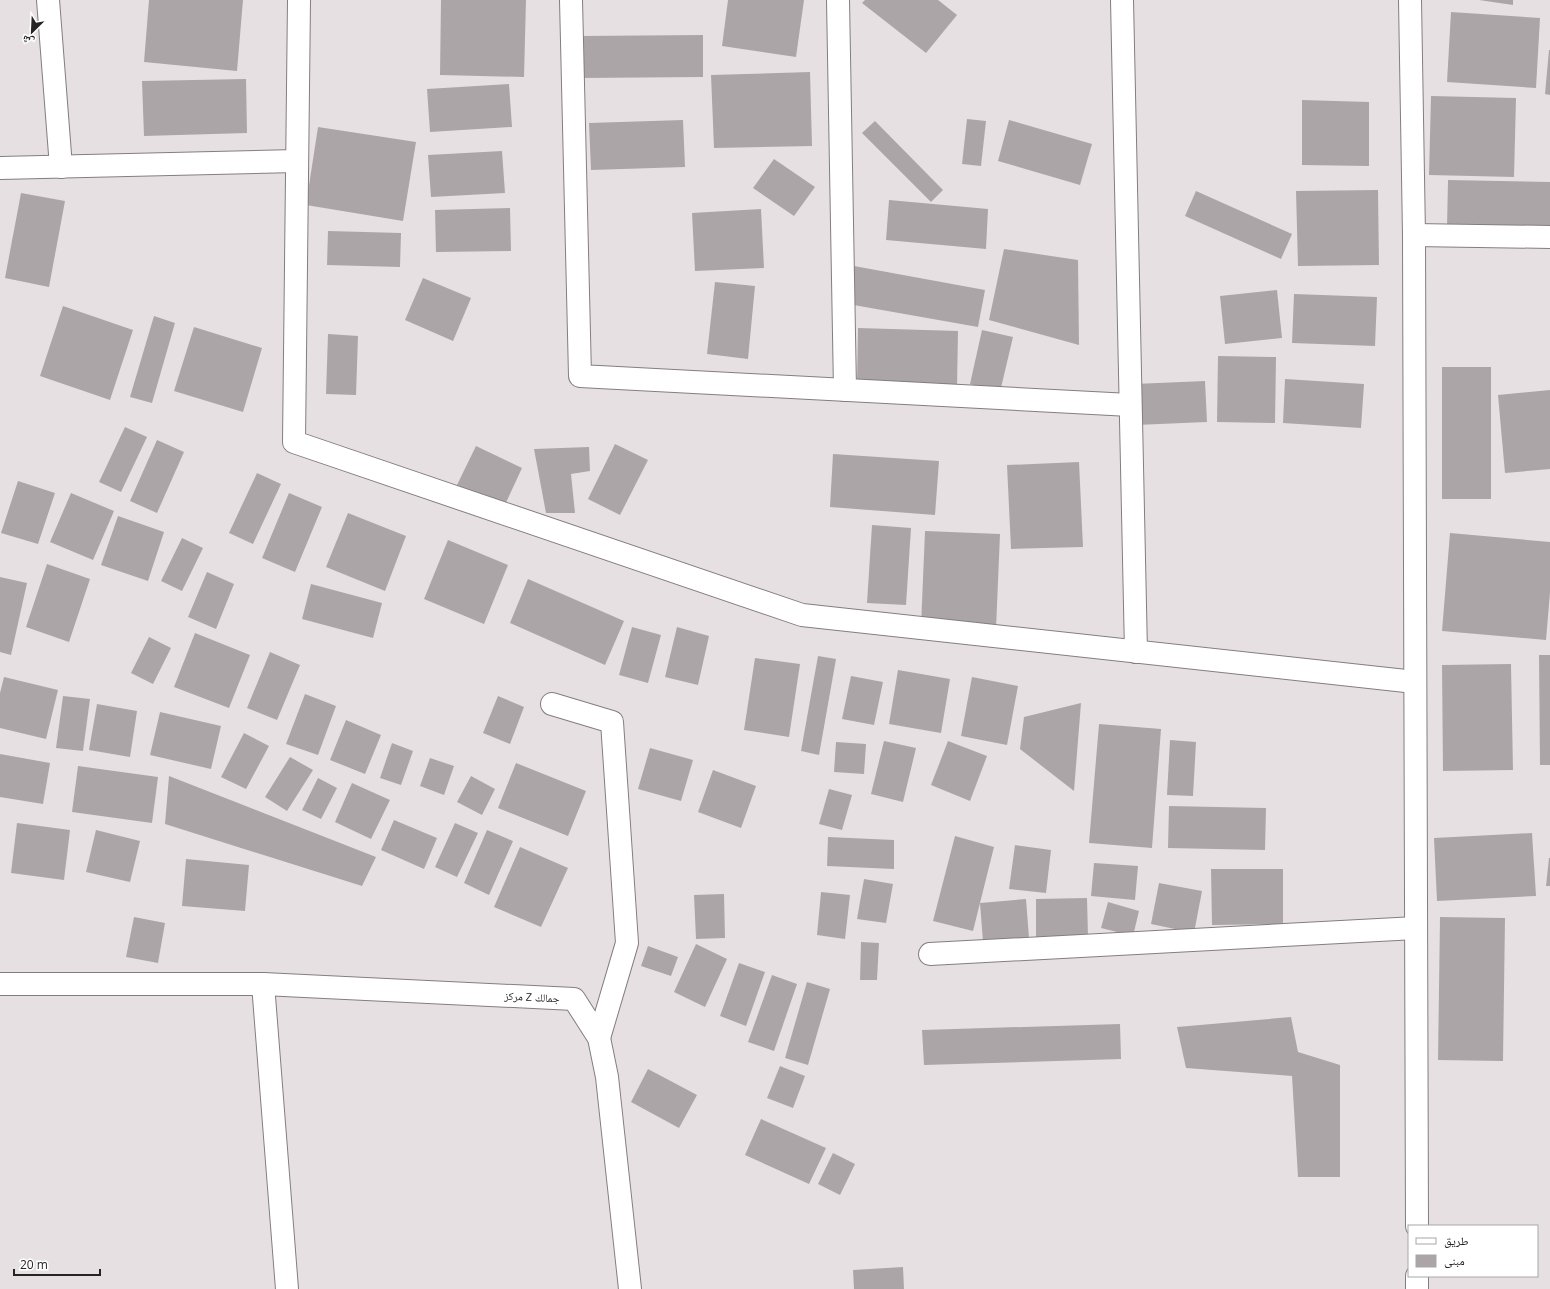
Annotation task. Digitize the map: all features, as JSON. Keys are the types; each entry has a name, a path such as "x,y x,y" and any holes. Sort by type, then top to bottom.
{"street":[{"path":"48,0 62,167"},
{"path":"298,0 294,442 802,615 1415,682"},
{"path":"570,0 580,376 1130,404"},
{"path":"838,0 845,390"},
{"path":"1122,0 1136,652"},
{"path":"1410,0 1414,235 1417,1225"},
{"path":"0,168 297,161"},
{"path":"1414,235 1550,237"},
{"path":"552,704 612,722 628,943 599,1038"},
{"path":"930,954 1416,928"},
{"path":"0,984 263,984 287,1289"},
{"name":"مركز Z جمالك","path":"263,984 574,999 599,1038 607,1077 630,1289"},
{"path":"1417,1277 1417,1289"}],"building":[{"path":"149,0 243,0 237,71 144,62"},
{"path":"441,0 526,0 524,77 440,75"},
{"path":"728,0 804,0 796,57 722,46"},
{"path":"865,0 938,0 957,15 926,53 862,3"},
{"path":"1479,0 1513,0 1513,5"},
{"path":"1451,12 1540,18 1536,88 1447,82"},
{"path":"703,35 703,77 581,78 580,36"},
{"path":"1550,50 1550,95 1545,94"},
{"path":"810,72 812,146 714,148 711,75"},
{"path":"246,79 247,133 144,136 142,81"},
{"path":"509,84 512,127 430,132 427,89"},
{"path":"1431,96 1516,98 1514,177 1429,175"},
{"path":"1302,100 1369,102 1369,166 1302,165"},
{"path":"967,119 986,121 981,166 962,164"},
{"path":"683,120 685,167 591,170 589,123"},
{"path":"1009,120 1092,144 1080,185 998,161"},
{"path":"875,121 943,190 931,202 862,133"},
{"path":"318,127 416,142 403,221 306,205"},
{"path":"502,151 505,193 431,197 428,155"},
{"path":"774,159 815,187 794,216 753,188"},
{"path":"1448,180 1550,182 1550,230 1447,228"},
{"path":"1378,190 1379,265 1298,266 1296,191"},
{"path":"1196,191 1292,234 1281,259 1185,216"},
{"path":"21,193 65,201 49,287 5,278"},
{"path":"889,200 988,209 986,249 886,240"},
{"path":"510,208 511,251 436,252 435,210"},
{"path":"761,209 764,268 695,271 692,213"},
{"path":"328,231 401,233 400,267 327,265"},
{"path":"1004,249 1078,260 1079,345 989,320"},
{"path":"854,266 985,290 978,327 848,304"},
{"path":"423,278 471,298 453,341 405,320"},
{"path":"715,282 755,286 748,359 707,354"},
{"path":"1277,290 1282,338 1225,344 1220,296"},
{"path":"1294,294 1377,297 1375,346 1292,343"},
{"path":"63,306 133,330 110,400 40,376"},
{"path":"154,316 175,323 152,403 130,397"},
{"path":"194,327 262,348 243,412 174,391"},
{"path":"858,328 958,331 957,388 857,386"},
{"path":"982,330 1013,337 1000,392 970,384"},
{"path":"328,334 358,336 356,395 326,394"},
{"path":"1218,356 1276,357 1275,423 1217,422"},
{"path":"1442,367 1491,367 1491,499 1442,499"},
{"path":"1285,379 1364,384 1361,428 1283,423"},
{"path":"1205,381 1207,422 1136,425 1134,384"},
{"path":"1550,390 1550,469 1505,473 1498,395"},
{"path":"125,427 147,437 121,492 99,482"},
{"path":"157,440 184,452 157,513 130,501"},
{"path":"615,444 648,460 620,515 588,499"},
{"path":"476,446 522,468 503,509 456,487"},
{"path":"589,447 590,471 571,474 575,513 546,513 534,449"},
{"path":"833,454 939,461 935,515 830,507"},
{"path":"1079,462 1083,547 1011,549 1007,465"},
{"path":"257,473 281,484 253,544 229,533"},
{"path":"18,481 55,493 38,544 1,533"},
{"path":"71,493 114,511 93,560 50,542"},
{"path":"289,493 322,507 295,572 262,558"},
{"path":"348,513 406,536 385,591 326,567"},
{"path":"118,516 164,532 148,581 101,565"},
{"path":"872,525 911,528 906,605 867,603"},
{"path":"925,531 1000,534 996,629 921,626"},
{"path":"1450,533 1550,542 1550,593 1546,640 1442,631"},
{"path":"182,538 203,548 182,591 161,581"},
{"path":"448,540 508,565 484,624 424,599"},
{"path":"47,564 90,579 69,642 26,627"},
{"path":"207,572 234,584 216,629 188,617"},
{"path":"0,577 27,583 11,655 0,652"},
{"path":"528,579 624,621 605,665 510,623"},
{"path":"311,584 382,603 373,638 302,619"},
{"path":"632,627 661,635 648,683 619,675"},
{"path":"677,627 709,636 698,685 665,677"},
{"path":"195,633 250,655 229,708 174,687"},
{"path":"149,637 171,648 153,684 131,673"},
{"path":"270,652 300,665 277,720 247,708"},
{"path":"1539,655 1550,655 1550,765 1540,765"},
{"path":"818,656 836,659 819,755 801,751"},
{"path":"755,658 800,664 789,737 744,730"},
{"path":"1511,664 1513,770 1443,771 1442,665"},
{"path":"898,670 950,679 941,733 889,724"},
{"path":"851,676 883,682 874,725 842,719"},
{"path":"4,677 58,690 46,739 0,728 0,693"},
{"path":"972,677 1018,686 1007,745 961,736"},
{"path":"305,694 336,706 318,755 286,744"},
{"path":"63,696 90,699 83,751 56,748"},
{"path":"498,696 524,707 510,744 483,733"},
{"path":"1081,703 1074,791 1020,749 1024,717"},
{"path":"97,704 137,711 130,757 89,750"},
{"path":"160,712 221,726 211,769 150,755"},
{"path":"346,720 381,735 365,774 330,760"},
{"path":"1099,724 1161,729 1152,848 1089,843"},
{"path":"244,733 269,746 246,789 221,777"},
{"path":"1170,740 1196,742 1193,796 1167,795"},
{"path":"884,741 916,748 903,802 871,794"},
{"path":"948,741 987,756 970,801 931,785"},
{"path":"836,742 866,744 864,774 834,772"},
{"path":"392,743 413,751 401,785 380,778"},
{"path":"650,748 693,760 681,801 638,789"},
{"path":"0,754 50,763 43,804 0,797"},
{"path":"290,757 313,770 287,811 265,797"},
{"path":"430,758 454,766 444,795 420,786"},
{"path":"516,763 586,791 568,836 498,808"},
{"path":"78,766 158,777 152,823 72,812"},
{"path":"713,770 756,786 741,828 698,812"},
{"path":"169,776 376,857 362,886 165,824"},
{"path":"471,776 495,789 482,815 457,802"},
{"path":"318,778 337,788 321,819 302,810"},
{"path":"352,783 390,800 371,839 335,822"},
{"path":"829,789 852,795 842,830 819,824"},
{"path":"1169,806 1266,808 1265,850 1168,848"},
{"path":"394,820 437,838 424,869 381,850"},
{"path":"17,823 70,830 64,880 11,873"},
{"path":"455,823 478,833 457,877 435,867"},
{"path":"96,830 140,841 130,882 86,872"},
{"path":"487,830 513,841 489,895 464,883"},
{"path":"1532,833 1536,896 1437,901 1434,838"},
{"path":"955,836 994,847 973,931 933,921"},
{"path":"828,837 894,840 894,869 827,866"},
{"path":"1015,845 1051,850 1046,893 1009,889"},
{"path":"520,847 568,868 541,927 494,907"},
{"path":"1549,858 1550,886 1546,886"},
{"path":"186,859 249,865 245,911 182,906"},
{"path":"1094,863 1138,866 1135,900 1091,896"},
{"path":"1211,869 1283,869 1283,924 1212,925"},
{"path":"864,879 893,884 886,923 857,919"},
{"path":"1159,883 1202,891 1194,933 1151,924"},
{"path":"821,892 850,895 845,939 817,935"},
{"path":"724,894 725,938 696,939 694,895"},
{"path":"1087,898 1088,936 1036,937 1036,899"},
{"path":"1026,899 1029,938 983,942 980,903"},
{"path":"1108,902 1139,911 1133,936 1101,928"},
{"path":"134,917 165,923 158,963 126,957"},
{"path":"1440,917 1505,918 1503,1061 1438,1060"},
{"path":"861,942 879,943 877,980 860,980"},
{"path":"696,944 727,959 705,1007 674,992"},
{"path":"648,946 678,957 671,976 641,966"},
{"path":"739,963 765,972 746,1026 720,1016"},
{"path":"772,975 797,984 774,1051 748,1042"},
{"path":"807,982 830,989 808,1065 785,1058"},
{"path":"1291,1017 1298,1052 1340,1065 1340,1177 1298,1177 1292,1076 1186,1068 1177,1027"},
{"path":"1120,1024 1121,1059 924,1065 922,1030"},
{"path":"780,1066 805,1076 793,1108 767,1098"},
{"path":"648,1069 697,1095 679,1128 631,1102"},
{"path":"761,1119 826,1148 809,1184 745,1155"},
{"path":"833,1153 855,1164 840,1195 818,1184"},
{"path":"903,1267 904,1289 854,1289 853,1270"}]}
